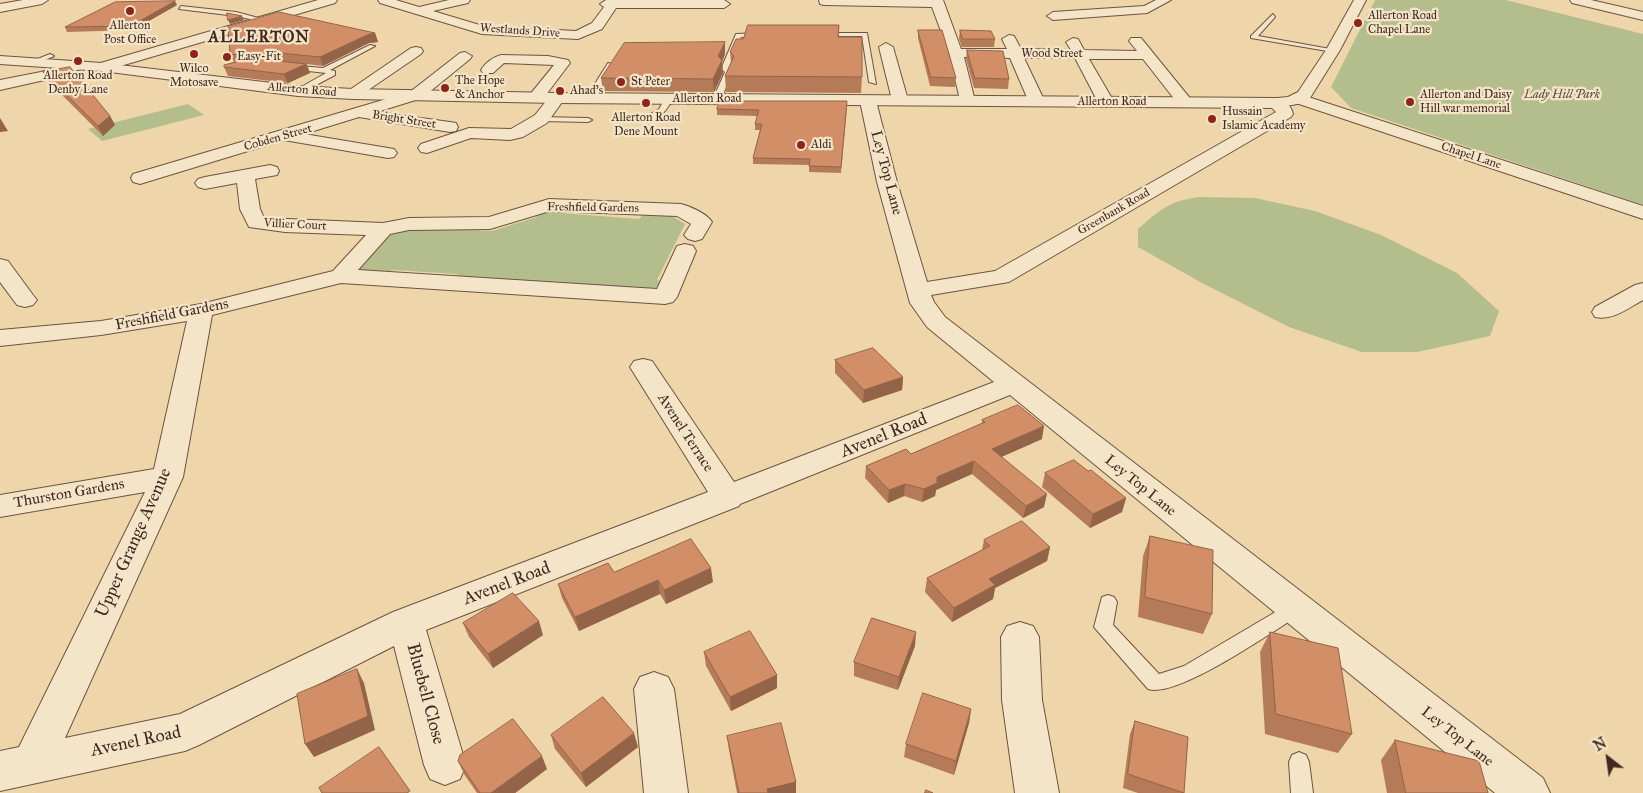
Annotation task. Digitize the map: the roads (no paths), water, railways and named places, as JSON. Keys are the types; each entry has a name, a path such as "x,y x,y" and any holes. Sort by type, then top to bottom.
{"street":[{"path":"0,8 42,0"},
{"path":"102,67 331,0"},
{"name":"Westlands Drive","path":"384,0 482,30 578,35 597,26 610,3"},
{"path":"420,10 464,0"},
{"path":"1053,16 1147,9 1165,0"},
{"path":"1299,99 1304,95 1333,50 1360,0"},
{"path":"1576,0 1643,16"},
{"path":"824,1 937,2 956,54 966,101"},
{"path":"610,3 724,4"},
{"path":"1133,38 1185,102"},
{"path":"1008,39 1037,102"},
{"path":"1072,39 1106,102"},
{"path":"886,47 900,100"},
{"path":"353,94 416,51"},
{"name":"Wood Street","path":"956,54 1147,55"},
{"path":"416,95 465,56"},
{"path":"488,70 501,59 548,60 563,63 536,98"},
{"name":"Allerton Road","path":"0,60 102,67 298,91 353,94 717,99 870,91 900,100 1274,102 1299,99"},
{"path":"0,85 51,74 79,65"},
{"name":"Ley Top Lane","path":"870,91 887,182 922,303 936,322 1528,793"},
{"name":"Cobden Street","path":"140,178 359,114 416,95"},
{"path":"427,148 469,132 510,135 517,133 541,119 557,98"},
{"name":"Chapel Lane","path":"1299,99 1643,213"},
{"name":"Greenbank Road","path":"918,290 1002,277 1285,114 1284,109 1274,102"},
{"name":"Bright Street","path":"359,114 450,127"},
{"path":"284,136 388,154"},
{"path":"205,183 270,171"},
{"name":"Villier Court","path":"244,176 250,209 256,223 285,226 384,229"},
{"name":"Freshfield Gardens","path":"0,338 101,328 201,311 342,276 665,298 690,243 702,222 682,210 548,205 490,223 409,224 384,229"},
{"path":"342,276 384,229"},
{"path":"0,266 14,296"},
{"path":"1604,312 1643,290"},
{"name":"Upper Grange Avenue","path":"16,767 168,477 201,311"},
{"name":"Avenel Terrace","path":"643,367 728,498"},
{"name":"Avenel Road","path":"16,767 186,732 406,623 728,498 1012,384"},
{"name":"Thurston Gardens","path":"0,506 168,477"},
{"name":"Bluebell Close","path":"406,623 445,765"},
{"path":"1020,637 1022,700 1037,793"},
{"path":"654,690 666,793"}],"lane":[{"path":"181,8 236,14 263,20"},
{"path":"1273,16 1253,37 1333,50"},
{"path":"816,35 865,34 870,91"},
{"path":"717,99 729,71 725,69 738,35 767,35"},
{"path":"324,70 372,46"},
{"path":"34,62 50,56"},
{"path":"590,98 616,57"},
{"path":"282,66 324,70 332,73 298,91"},
{"path":"648,119 662,111 668,98"},
{"path":"541,119 588,120"},
{"path":"1108,602 1102,628 1155,682 1189,673 1295,609"},
{"path":"1299,762 1302,793"}],"place":[{"name":"Allerton Post Office","path":"130,11"},
{"name":"Allerton Road Chapel Lane","path":"1358,23"},
{"name":"Wilco Motosave","path":"194,54"},
{"name":"Easy-Fit","path":"227,57"},
{"name":"Allerton Road Denby Lane","path":"78,61"},
{"name":"St Peter","path":"621,82"},
{"name":"The Hope & Anchor","path":"445,88"},
{"name":"Ahad's","path":"560,91"},
{"name":"Allerton and Daisy Hill war memorial","path":"1410,102"},
{"name":"Allerton Road Dene Mount","path":"646,103"},
{"name":"Hussain Islamic Academy","path":"1212,119"},
{"name":"Aldi","path":"801,145"}],"district":[{"name":"ALLERTON","path":"259,38"}],"park label":[{"name":"Lady Hill Park","path":"1562,95"}]}
